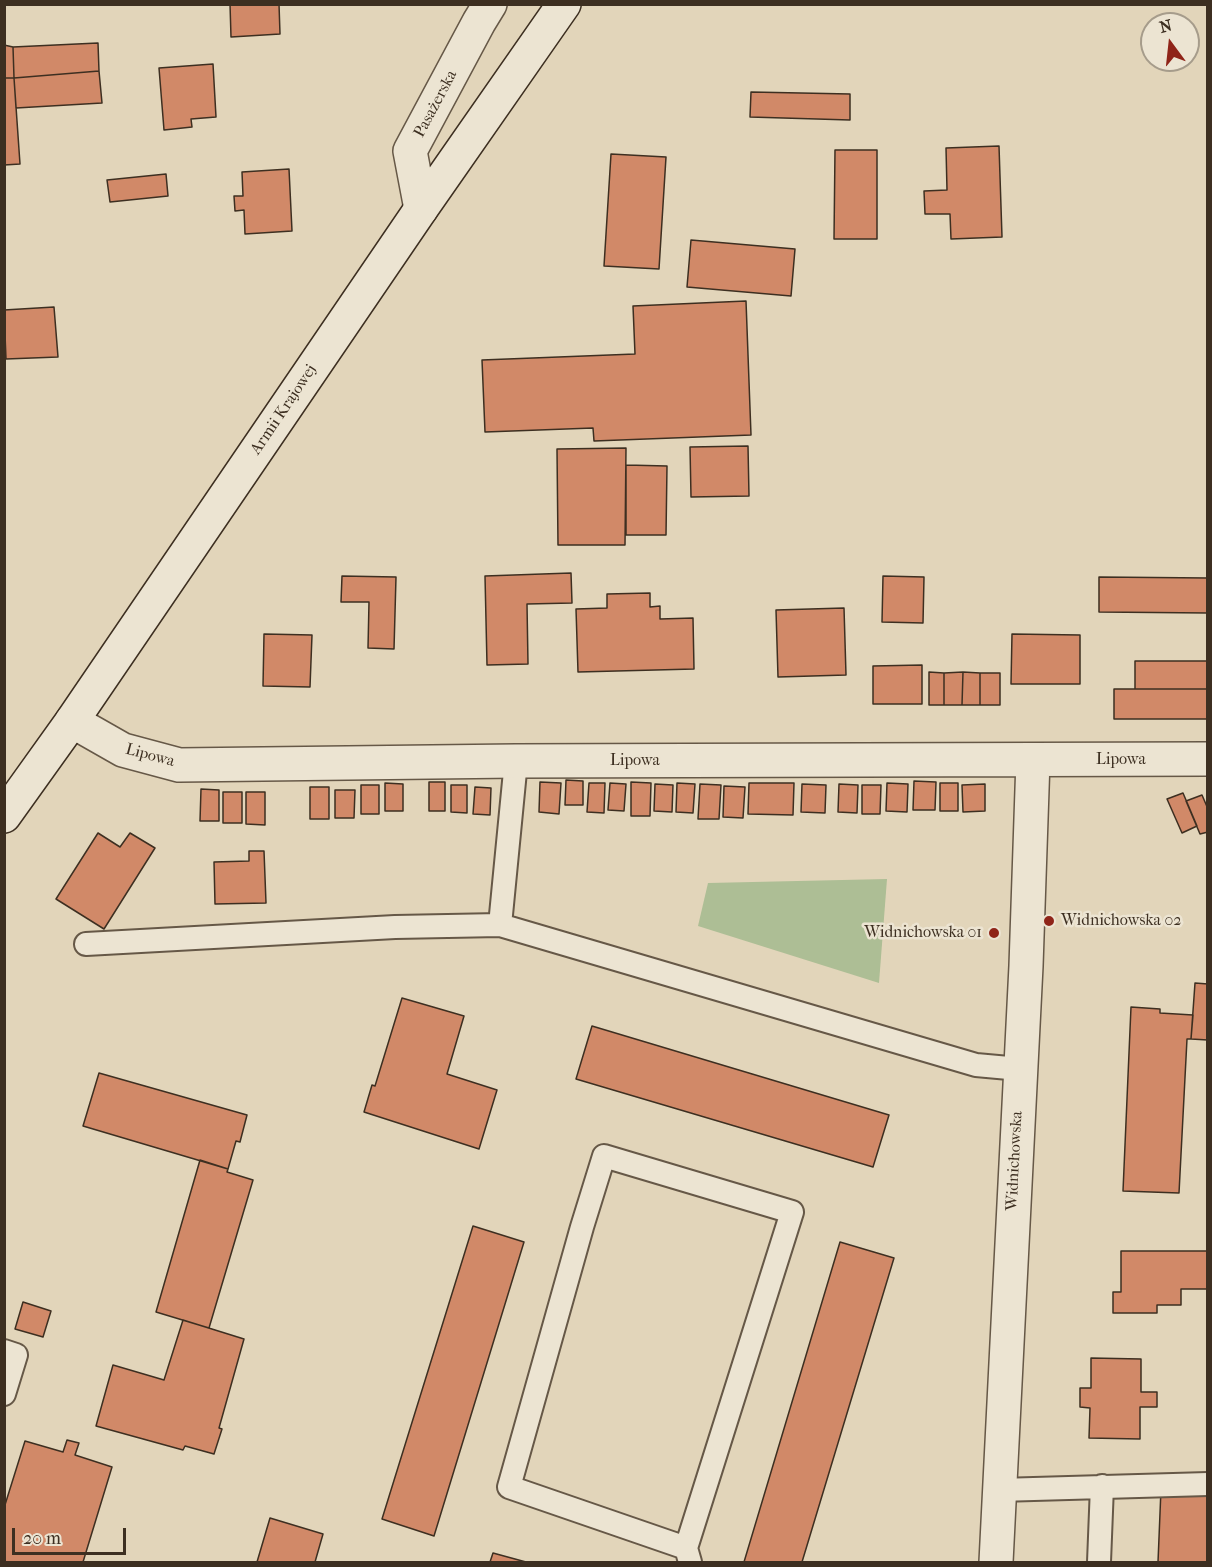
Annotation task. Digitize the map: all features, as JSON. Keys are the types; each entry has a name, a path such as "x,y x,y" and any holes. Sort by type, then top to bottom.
{"street":[{"name":"Pasażerska","path":"421,209 411,151 490,4"},
{"name":"Armii Krajowej","path":"4,816 72,721 421,209 564,4"},
{"name":"Lipowa","path":"72,721 123,750 179,765 516,761 1208,759"},
{"name":"Widnichowska","path":"996,1563 1033,760"}],"lane":[{"path":"500,925 516,761"},
{"path":"86,944 395,927 500,925 976,1065 1020,1069"},
{"path":"604,1156 792,1212 688,1555 509,1487 578,1238 604,1156"},
{"path":"4,1351 16,1355 4,1394"},
{"path":"999,1490 1208,1484"},
{"path":"1099,1563 1102,1486"}],"green space":[{"path":"887,879 879,983 698,926 708,883"}],"building":[{"path":"230,4 279,4 280,34 231,37"},
{"path":"98,43 99,71 14,78 13,47"},
{"path":"4,45 13,47 14,78 4,78"},
{"path":"213,64 216,117 191,119 192,127 164,130 159,68"},
{"path":"99,71 102,103 16,108 14,78"},
{"path":"4,78 14,78 20,164 4,165"},
{"path":"751,92 850,94 850,120 750,117"},
{"path":"999,146 1002,237 951,239 950,214 925,214 924,191 947,190 946,148"},
{"path":"835,150 877,150 877,239 834,239"},
{"path":"611,154 666,157 659,269 604,266"},
{"path":"289,169 292,231 245,234 244,210 235,211 234,196 243,196 242,172"},
{"path":"166,174 168,196 110,202 107,180"},
{"path":"691,240 795,249 791,296 687,287"},
{"path":"746,301 751,435 594,441 593,428 485,432 482,360 635,354 633,306"},
{"path":"54,307 58,357 6,359 4,310"},
{"path":"748,446 749,496 691,497 690,447"},
{"path":"626,448 625,545 558,545 557,449"},
{"path":"626,465 667,466 666,535 626,535"},
{"path":"571,573 572,603 527,604 528,664 487,665 485,576"},
{"path":"342,576 396,577 394,649 368,648 369,602 341,602"},
{"path":"883,576 924,577 923,623 882,622"},
{"path":"1099,577 1208,578 1208,613 1099,612"},
{"path":"650,593 650,607 660,606 660,619 693,618 694,669 578,672 576,609 607,608 607,594"},
{"path":"844,608 846,675 778,677 776,610"},
{"path":"264,634 312,635 310,687 263,686"},
{"path":"1012,634 1080,635 1080,684 1011,684"},
{"path":"1135,661 1208,661 1208,689 1135,689"},
{"path":"922,665 922,704 873,704 873,666"},
{"path":"929,672 944,673 944,705 929,705"},
{"path":"963,672 980,673 980,705 962,705"},
{"path":"963,672 962,705 944,705 944,673"},
{"path":"980,673 1000,673 1000,705 980,705"},
{"path":"1114,689 1208,689 1208,719 1114,719"},
{"path":"566,780 583,781 583,805 565,805"},
{"path":"914,781 936,782 935,810 913,810"},
{"path":"429,782 445,782 445,811 429,811"},
{"path":"540,782 561,783 559,814 539,812"},
{"path":"631,782 651,783 650,816 631,816"},
{"path":"385,783 403,784 403,811 385,811"},
{"path":"589,783 605,783 604,813 587,812"},
{"path":"610,783 626,784 624,811 608,810"},
{"path":"677,783 695,784 693,813 676,812"},
{"path":"749,783 794,783 793,815 748,814"},
{"path":"887,783 908,784 907,812 886,811"},
{"path":"940,783 958,783 958,811 940,811"},
{"path":"655,784 673,785 672,812 654,811"},
{"path":"700,784 721,785 719,819 698,819"},
{"path":"802,784 826,785 825,813 801,812"},
{"path":"839,784 858,785 857,813 838,812"},
{"path":"985,784 985,811 963,812 962,785"},
{"path":"361,785 379,785 379,814 361,814"},
{"path":"451,785 467,785 467,813 451,812"},
{"path":"862,785 881,785 880,814 862,814"},
{"path":"724,786 745,787 743,818 723,817"},
{"path":"310,787 329,787 329,819 310,819"},
{"path":"475,787 491,788 490,815 473,814"},
{"path":"201,789 219,790 219,821 200,821"},
{"path":"335,790 355,790 354,818 335,818"},
{"path":"223,792 242,792 242,823 223,823"},
{"path":"246,792 265,792 265,825 246,824"},
{"path":"1183,793 1197,826 1182,833 1167,799"},
{"path":"1202,795 1208,809 1208,832 1200,834 1186,801"},
{"path":"98,833 120,847 130,833 155,848 104,929 56,899"},
{"path":"249,851 264,851 266,903 215,904 214,862 249,861"},
{"path":"1195,983 1208,984 1208,1040 1191,1039"},
{"path":"402,998 464,1016 447,1074 497,1090 479,1149 364,1112 372,1085 375,1086"},
{"path":"1131,1007 1160,1009 1160,1013 1193,1015 1191,1039 1187,1039 1179,1193 1123,1191"},
{"path":"592,1026 889,1115 873,1167 576,1079"},
{"path":"99,1073 247,1115 240,1142 236,1141 228,1169 83,1126"},
{"path":"200,1160 253,1180 209,1328 156,1312"},
{"path":"473,1226 524,1242 434,1536 382,1519"},
{"path":"840,1242 894,1258 802,1562 744,1562"},
{"path":"1121,1251 1207,1251 1207,1289 1181,1289 1181,1305 1157,1305 1157,1313 1113,1313 1113,1292 1121,1292"},
{"path":"23,1302 51,1311 43,1337 15,1329"},
{"path":"183,1320 244,1339 214,1454 185,1446 183,1450 96,1426 113,1365 164,1380"},
{"path":"1091,1358 1141,1359 1141,1392 1157,1392 1157,1407 1140,1407 1140,1439 1089,1438 1090,1408 1080,1407 1080,1388 1091,1388"},
{"path":"67,1440 79,1443 75,1455 112,1467 83,1562 4,1562 4,1508 25,1441 63,1452"},
{"path":"1161,1489 1208,1491 1208,1562 1158,1562"},
{"path":"270,1518 323,1534 315,1562 257,1562"},
{"path":"493,1553 526,1562 490,1562"}],"place":[{"name":"Widnichowska 02","path":"1049,921"},
{"name":"Widnichowska 01","path":"994,933"}]}
